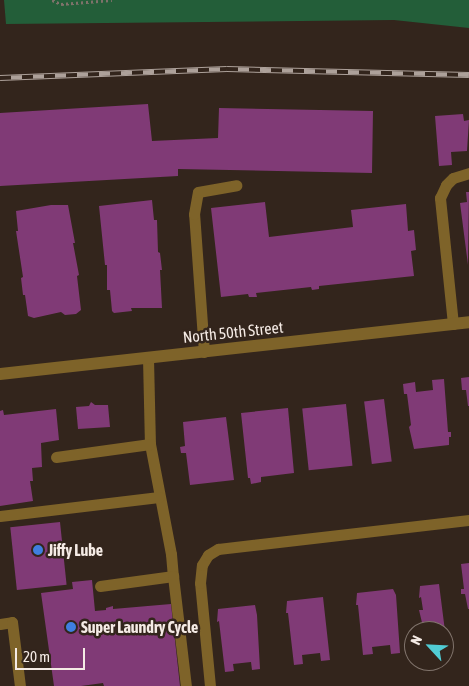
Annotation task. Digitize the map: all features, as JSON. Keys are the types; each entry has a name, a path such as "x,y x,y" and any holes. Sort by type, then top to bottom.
{"street":[{"name":"North 50th Street","path":"0,374 469,322"}],"lane":[{"path":"453,324 440,198 446,185 453,178 469,173"},
{"path":"204,352 194,214 198,192 236,185"},
{"path":"148,358 150,444 171,554 186,686"},
{"path":"56,457 150,444"},
{"path":"0,516 159,497"},
{"path":"210,686 200,583 202,565 208,555 218,549 469,520"},
{"path":"100,586 173,576"},
{"path":"0,624 12,622 20,686"}],"path":[{"path":"52,0 61,4 112,0"}],"green space":[{"path":"4,0 469,0 469,28 394,20 6,24"}],"building":[{"path":"148,104 152,141 218,138 219,108 373,111 372,173 178,169 178,176 0,186 0,113"},
{"path":"463,114 464,121 469,120 467,151 451,152 452,165 439,166 435,116"},
{"path":"466,192 469,192 468,265 460,203 467,202"},
{"path":"152,200 154,220 157,220 158,252 160,253 162,270 160,270 162,308 131,308 132,311 114,313 112,311 110,290 107,290 107,265 105,265 99,206"},
{"path":"265,202 269,237 353,227 351,210 406,204 408,231 414,230 416,250 411,251 414,276 319,286 319,289 312,290 311,287 256,293 257,297 249,297 248,294 221,297 211,208"},
{"path":"51,205 68,205 79,275 77,276 81,310 76,314 65,315 61,312 34,318 28,316 25,295 23,295 21,278 23,277 16,231 18,231 16,211"},
{"path":"469,377 468,406 466,390 462,390 461,378"},
{"path":"444,379 448,432 451,432 449,445 414,449 409,427 411,425 407,394 404,394 403,384 415,382 416,392 433,390 432,380"},
{"path":"384,399 392,462 372,464 364,401"},
{"path":"91,402 95,405 108,405 110,427 78,429 76,407 89,406"},
{"path":"346,404 352,466 309,470 302,409"},
{"path":"288,408 294,473 261,477 261,482 251,484 250,478 248,478 241,413"},
{"path":"56,409 59,440 41,443 42,467 32,468 33,481 30,481 33,501 0,506 0,411 3,410 4,415"},
{"path":"226,417 234,480 190,485 186,453 181,453 180,447 185,446 183,422"},
{"name":"Jiffy Lube","path":"60,522 67,585 17,590 10,527"},
{"path":"469,563 468,609 465,594 461,594 461,589 464,589 461,564"},
{"path":"92,580 95,611 106,610 106,608 113,606 113,609 171,604 180,686 104,686 103,683 81,686 54,686 41,593 73,589 72,582"},
{"path":"439,584 444,621 422,621 419,610 423,610 421,597 419,598 420,586"},
{"path":"393,589 396,595 400,653 391,654 390,645 372,647 373,654 363,655 358,605 356,605 357,593"},
{"path":"323,597 330,660 321,661 320,653 302,655 303,664 294,665 288,613 286,613 287,601"},
{"path":"255,605 260,669 252,670 251,662 233,664 234,671 225,672 219,621 217,622 218,609"}],"railway":[{"path":"0,78 227,69 469,75"}],"place":[{"name":"Jiffy Lube","path":"38,550"},
{"name":"Super Laundry Cycle","path":"71,627"}]}
